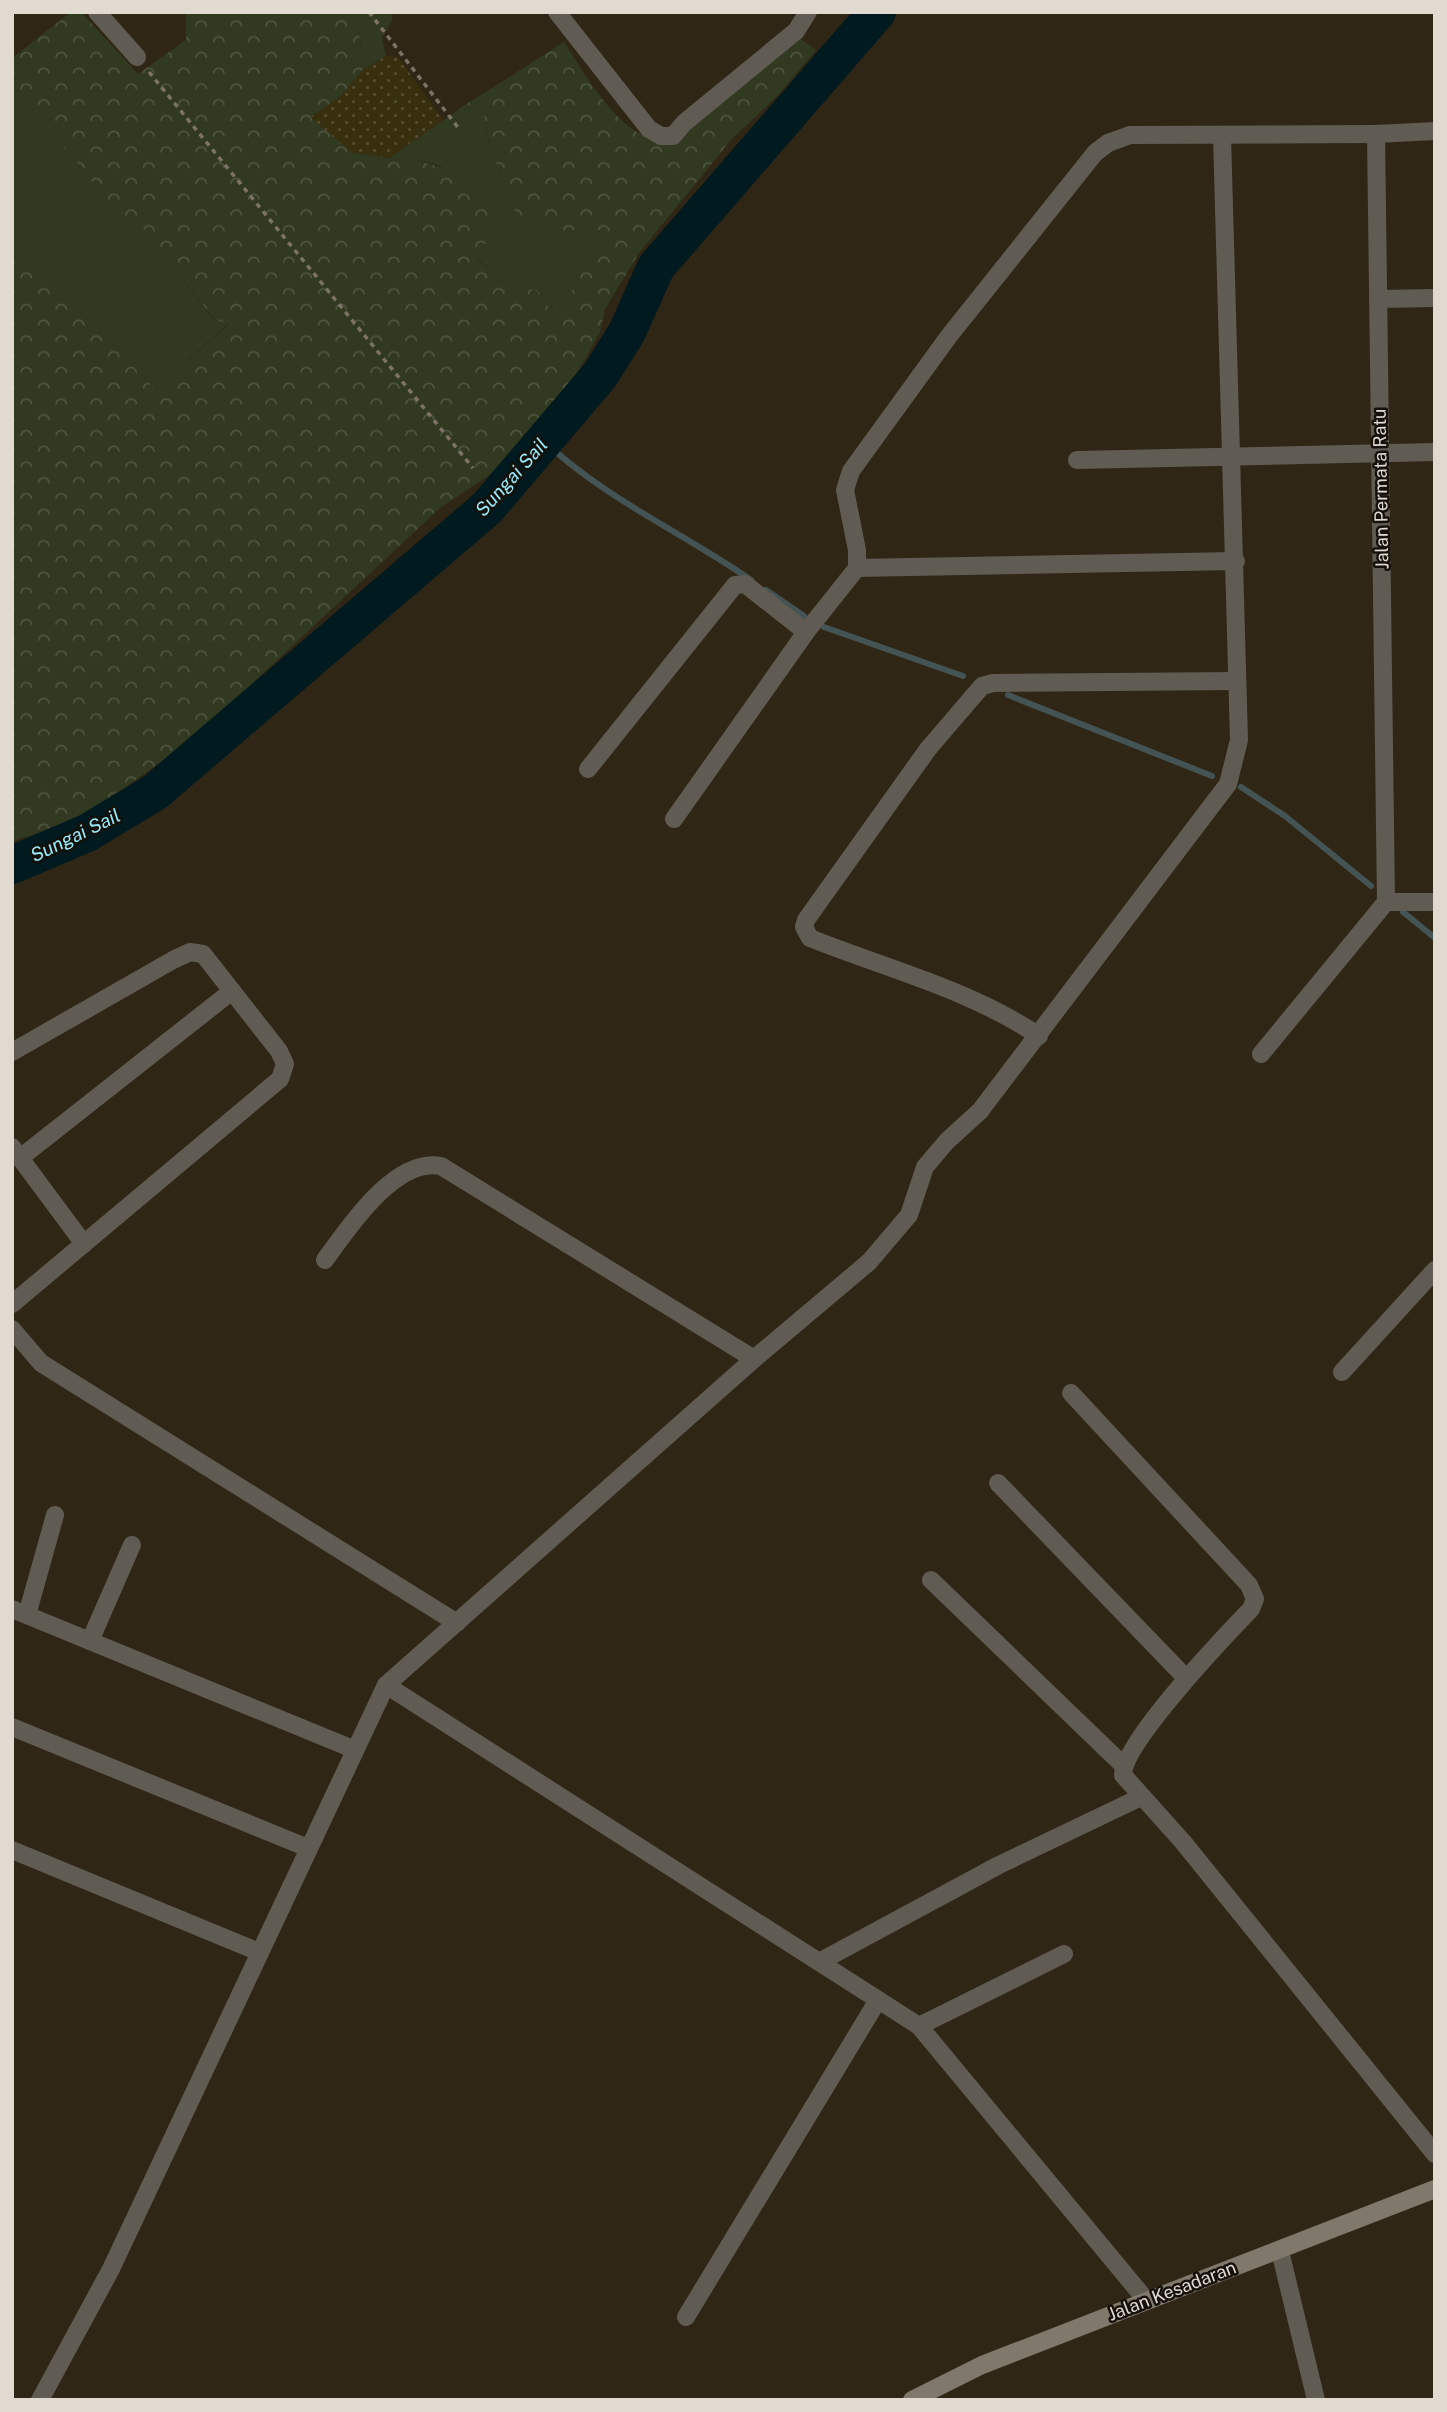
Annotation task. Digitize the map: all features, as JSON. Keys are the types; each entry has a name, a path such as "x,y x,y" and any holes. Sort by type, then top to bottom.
{"street":[{"path":"97,12 137,57"},
{"path":"557,12 649,128 661,136 673,136 684,123 789,37 808,12"},
{"path":"674,818 806,632 857,568 857,550 845,490 850,471 949,336 1095,153 1108,143 1130,135 1376,134 1435,131"},
{"name":"Jalan Permata Ratu","path":"1376,134 1386,902"},
{"path":"40,2400 111,2269 386,1685 754,1359 869,1262 909,1215 925,1167 947,1140 980,1111 1228,784 1239,740 1222,136"},
{"path":"1378,299 1435,298"},
{"path":"1077,460 1435,452"},
{"path":"857,568 1236,561"},
{"path":"588,769 734,585 745,584 806,632"},
{"path":"1039,1036 953,989 867,961 810,938 804,927 810,913 928,749 982,686 993,683 1236,681"},
{"path":"1261,1054 1386,902 1435,902"},
{"path":"12,1052 190,952 203,954 279,1051 284,1071 280,1079 12,1304"},
{"path":"84,1244 16,1152 232,991"},
{"path":"325,1260 361,1210 408,1171 427,1163 441,1166 754,1359"},
{"path":"1342,1372 1435,1269"},
{"path":"12,1329 41,1363 457,1623"},
{"path":"1071,1393 1253,1592 1255,1599 1251,1609 1186,1678 1123,1765 1123,1775 1182,1842 1435,2154"},
{"path":"998,1483 1186,1678"},
{"path":"55,1515 20,1612 354,1749"},
{"path":"90,1641 132,1545"},
{"path":"931,1580 1123,1765"},
{"path":"386,1685 919,2026 1146,2300"},
{"path":"12,1727 308,1848"},
{"path":"821,1961 999,1865 1142,1797"},
{"path":"12,1850 259,1952"},
{"path":"919,2026 1064,1954"},
{"path":"686,2317 878,2000"},
{"name":"Jalan Kesadaran","path":"912,2400 982,2365 1435,2189"},
{"path":"1280,2251 1316,2400"}],"path":[{"path":"369,12 460,130"},
{"path":"137,57 473,468"}],"green space":[{"path":"71,12 81,12 138,74 186,40 186,12 348,12 359,30 363,70 339,98 310,117 384,158 413,159 450,170 486,199 491,232 478,259 503,282 537,290 550,310 566,308 582,262 616,237 593,229 552,229 516,214 490,147 484,114 462,107 564,42 595,90 621,119 635,131 651,139 669,143 798,37 816,50 779,94 731,140 639,253 605,309 600,332 551,413 494,472 440,508 195,737 79,821 12,841 12,255 49,280 155,389 229,324 214,319 142,227 131,228 12,85 12,58"},
{"path":"348,12 393,12 392,21 382,38 386,56 363,70 359,30"},
{"path":"12,85 131,228 142,226 213,319 229,323 155,389 49,280 12,255"},
{"path":"462,107 484,114 490,147 516,214 552,229 593,229 617,237 582,262 566,309 549,310 537,290 503,282 478,258 491,232 473,198 455,175 429,163 389,158"}],"sand":[{"path":"386,56 398,57 443,120 389,158 351,152 310,117 339,98 363,70"}],"waterway":[{"name":"Sungai Sail","path":"12,865 87,833 155,792 487,508 600,375 627,332 656,267 877,12"},
{"path":"544,441 618,498 751,580"},
{"path":"766,590 804,616"},
{"path":"824,627 963,676"},
{"path":"1008,695 1212,776"},
{"path":"1241,787 1285,816 1371,886"},
{"path":"1403,912 1435,938"}]}
